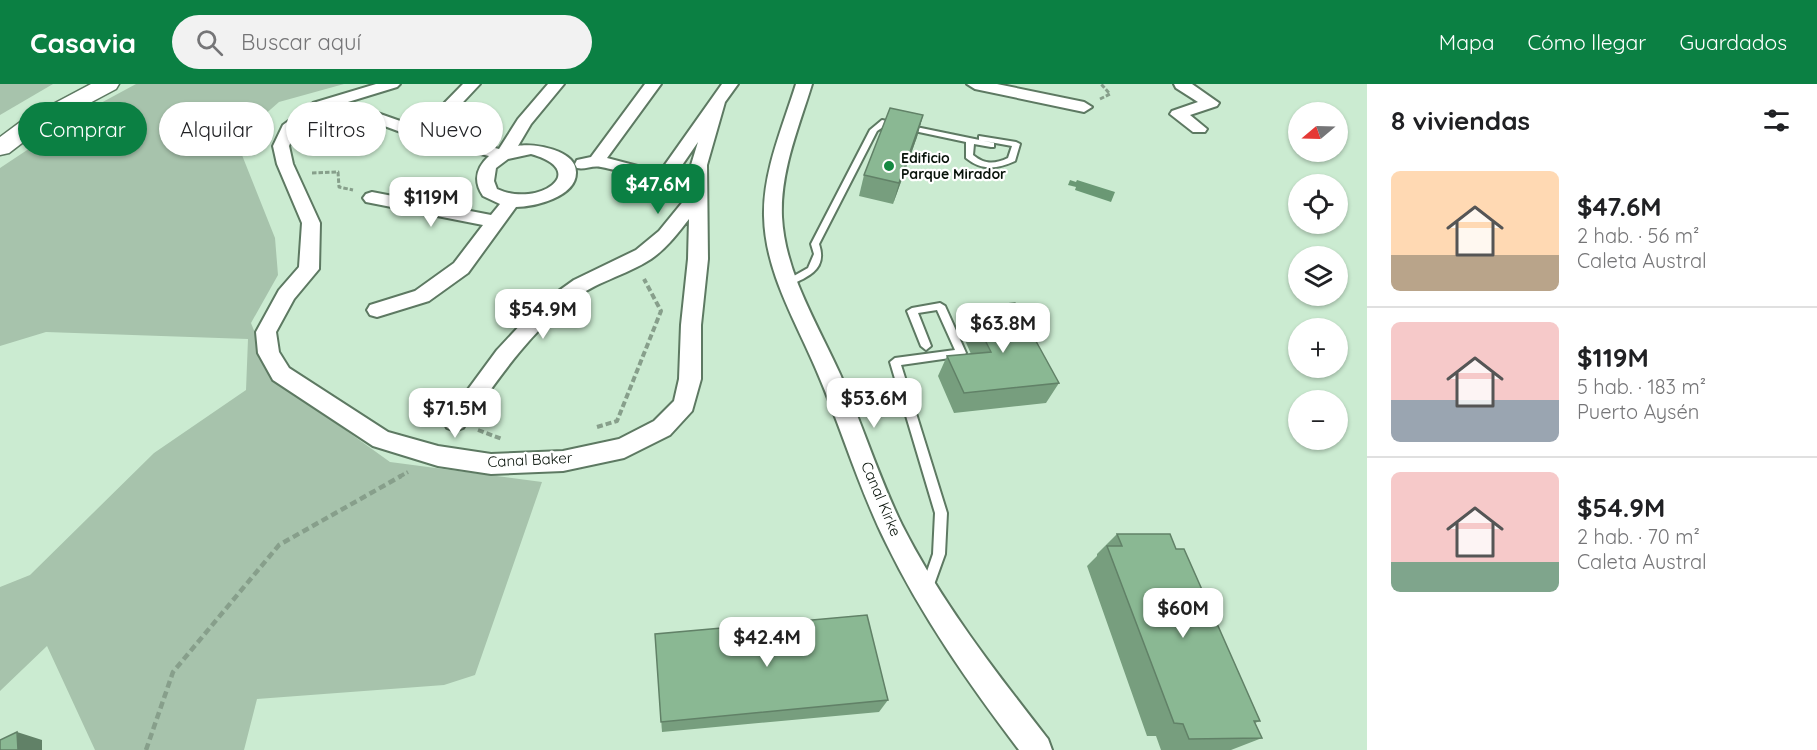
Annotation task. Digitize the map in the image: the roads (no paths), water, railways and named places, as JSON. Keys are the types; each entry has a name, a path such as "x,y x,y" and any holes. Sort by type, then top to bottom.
{"main road":[{"path":"0,126 76,84"},
{"path":"0,148 31,125 108,84"}],"street":[{"name":"Canal Baker","path":"392,84 319,106 302,116 289,128 281,146 291,180 311,223 309,269 286,295 266,332 269,353 281,374 381,439 438,456 491,464 564,461 624,448 663,428 684,405 690,379 691,324 698,259 699,165 718,103"},
{"path":"455,102 472,84"},
{"path":"504,154 524,122 556,84"},
{"path":"597,161 653,84"},
{"path":"568,167 597,161 649,174 670,171 730,84"},
{"name":"Canal Kirke","path":"804,84 775,178 773,217 788,283 830,376 894,534 927,592 987,685 1037,750"},
{"path":"975,84 1084,107"},
{"path":"1184,84 1181,85 1211,102 1178,114 1199,129"},
{"path":"531,149 551,152 568,167 563,186 550,195 526,202 511,201 489,192 483,180 484,171 493,161 504,154 531,149"},
{"path":"455,422 518,338 562,296 598,274 641,256 659,243 698,195"},
{"path":"372,198 497,222"},
{"path":"377,310 422,296 461,268 511,201"}],"lane":[{"path":"788,283 812,270 818,254 815,244 874,130 885,122 991,145"},
{"path":"936,128 1016,144 1012,159 1003,165 990,167 977,164 969,156 970,141"},
{"path":"926,346 912,310 940,306 962,353 896,362 941,513 939,554 927,592"}],"place":[{"name":"Edificio Parque Mirador","path":"889,166"}]}
